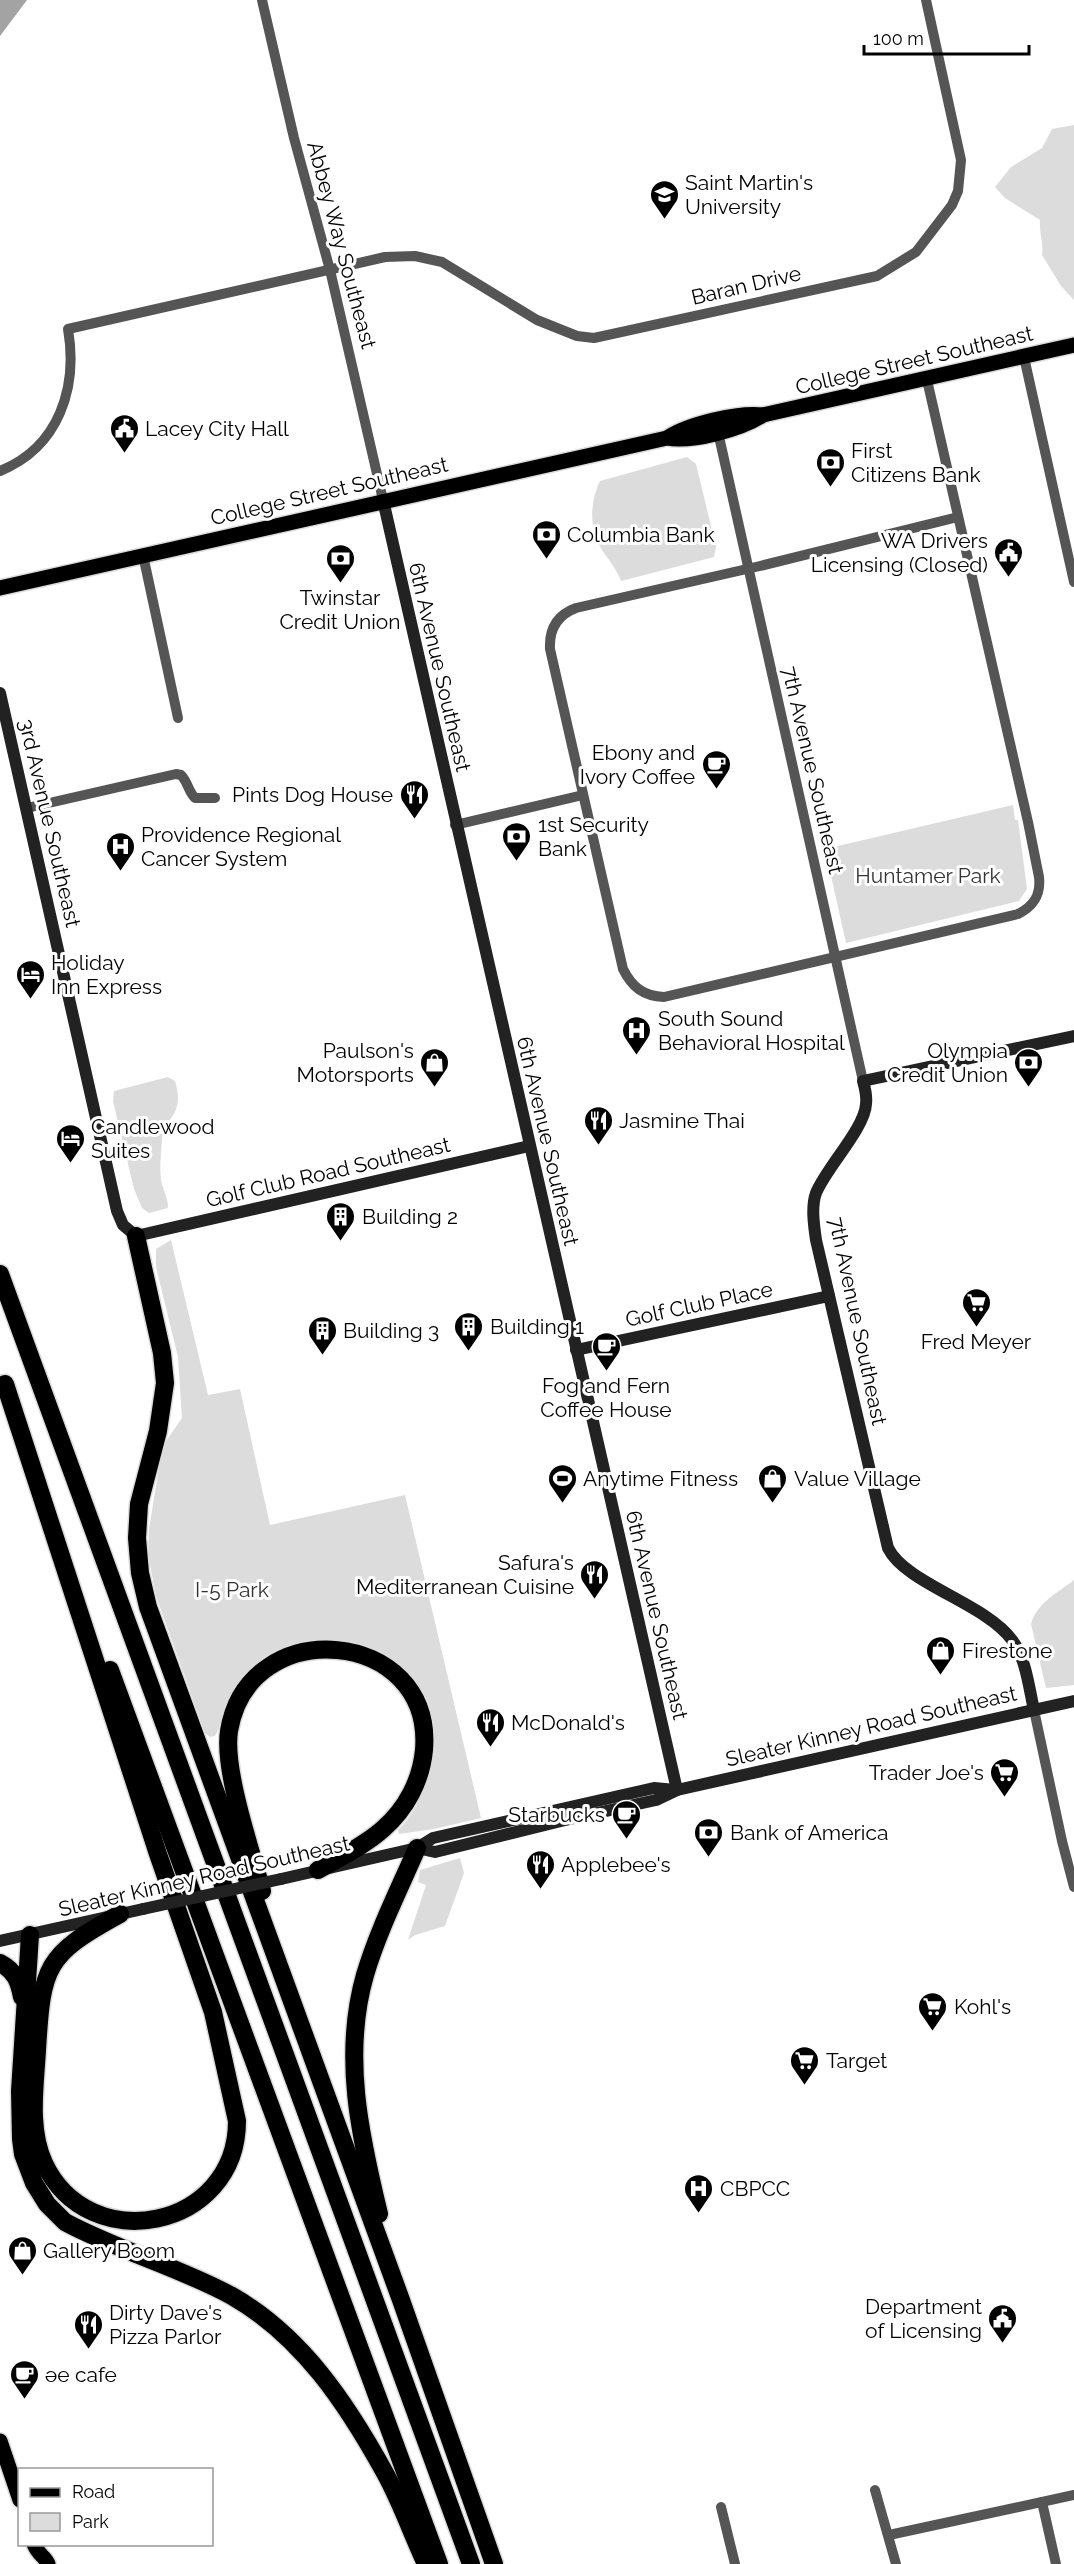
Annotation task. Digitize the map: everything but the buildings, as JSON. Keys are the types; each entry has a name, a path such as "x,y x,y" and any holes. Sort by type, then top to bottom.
{"highway":[{"path":"136,1236 162,1353 165,1383 158,1431 139,1504 137,1538 140,1573 148,1607 401,2300 494,2564"},
{"path":"0,1274 471,2564"},
{"path":"2,1377 158,1854 213,2012 237,2121 237,2136 227,2164 221,2176 203,2197 182,2212 141,2221 115,2219 103,2215 82,2205 63,2190 44,2163 34,2118 40,2004 49,1970 62,1951 72,1943 120,1914"},
{"path":"2,1377 439,2564"},
{"path":"290,1997 232,1779 228,1750 229,1732 239,1699 255,1676 269,1665 295,1654 339,1650 377,1661 406,1683 419,1707 424,1724 424,1755 414,1789 385,1828 373,1838 318,1870"},
{"path":"401,2300 360,2128 353,2059 358,2005 365,1976 374,1947 417,1848"},
{"path":"30,1935 24,2004 20,2122 23,2154 34,2183 47,2204 66,2222 78,2229 181,2271 234,2298 264,2318 292,2343 341,2400 386,2474 426,2564"},
{"path":"0,1963 11,1969 19,1981 24,2004"}],"main road":[{"name":"College Street Southeast","path":"0,588 383,500 667,438 678,430 716,421 749,414 763,415 927,380 1074,345"},
{"name":"College Street Southeast","path":"667,438 680,441 718,432 750,424 763,415"},
{"path":"0,2441 18,2494"}],"street":[{"name":"Abbey Way Southeast","path":"262,0 294,138 330,270 383,500"},
{"name":"Baran Drive","path":"330,270 385,257 427,258 442,262 537,320 577,336 594,338 877,276 916,252 952,205 958,191 961,160 926,0"},
{"path":"0,471 18,462 32,451 51,428 60,412 68,393 72,368 68,329 330,270"},
{"path":"1024,357 1074,582"},
{"path":"927,380 1040,877 1035,902 1018,914 664,997 654,997 638,990 629,982 622,969 550,649 549,638 556,621 566,612 576,608 958,517"},
{"name":"7th Avenue Southeast","path":"718,432 863,1081 866,1105 863,1116 826,1174 815,1196 813,1218 816,1240 888,1548 900,1564 978,1611 1002,1629 1020,1653 1074,1887"},
{"name":"6th Avenue Southeast","path":"383,500 455,825 677,1790"},
{"path":"143,555 178,718"},
{"name":"3rd Avenue Southeast","path":"0,693 117,1211 123,1225 136,1236"},
{"path":"27,808 176,774 181,775 186,781 189,791 195,798 215,798"},
{"path":"455,825 583,795"},
{"path":"863,1081 1074,1036"},
{"name":"Golf Club Road Southeast","path":"136,1236 529,1146"},
{"name":"Golf Club Place","path":"576,1350 830,1296"},
{"name":"Sleater Kinney Road Southeast","path":"417,1848 435,1852 656,1800 677,1790 1074,1701"},
{"name":"Sleater Kinney Road Southeast","path":"0,1941 417,1848 433,1838 488,1825 654,1788 677,1790"},
{"path":"875,2490 896,2564"},
{"path":"889,2535 1074,2495"},
{"path":"1042,2502 1056,2564"},
{"path":"721,2507 735,2564"}],"green space":[{"path":"1074,125 1074,300 1061,286 1042,255 1040,220 1005,198 995,187 1011,167 1042,148 1052,129"},
{"path":"687,457 696,464 716,547 714,557 621,581 599,545 593,527 592,508 600,481"},
{"name":"Huntamer Park","path":"1013,805 1015,820 1018,820 1027,889 1019,901 846,943 825,849"},
{"path":"168,1077 175,1081 178,1100 175,1112 163,1127 160,1173 168,1208 149,1213 142,1208 134,1189 113,1101 114,1091"},
{"name":"I-5 Park","path":"171,1240 208,1395 240,1389 270,1525 405,1495 481,1818 399,1834 398,1830 420,1798 427,1778 432,1736 423,1696 413,1679 396,1662 377,1650 354,1643 331,1640 308,1641 285,1647 265,1657 247,1672 225,1706 215,1736 210,1737 205,1733 156,1596 148,1554 149,1529 160,1461 166,1441 182,1418 178,1357 156,1267 156,1249"},
{"path":"1074,1580 1074,1685 1046,1688 1031,1624 1043,1604"},
{"path":"460,1858 464,1873 445,1926 415,1935 408,1940 426,1885 418,1882 420,1870"}],"shaded area":[{"path":"0,0 27,0 0,36"}],"place":[{"name":"Saint Martin's University","path":"664,220"},
{"name":"Lacey City Hall","path":"124,454"},
{"name":"First Citizens Bank","path":"830,488"},
{"name":"Columbia Bank","path":"546,560"},
{"name":"WA Drivers Licensing (Closed)","path":"1009,578"},
{"name":"Twinstar Credit Union","path":"340,584"},
{"name":"Ebony and Ivory Coffee","path":"716,790"},
{"name":"Pints Dog House","path":"414,820"},
{"name":"1st Security Bank","path":"517,862"},
{"name":"Providence Regional Cancer System","path":"120,872"},
{"name":"Holiday Inn Express","path":"30,1000"},
{"name":"South Sound Behavioral Hospital","path":"637,1056"},
{"name":"Paulson's Motorsports","path":"435,1088"},
{"name":"Olympia Credit Union","path":"1029,1088"},
{"name":"Jasmine Thai","path":"598,1146"},
{"name":"Candlewood Suites","path":"70,1164"},
{"name":"Building 2","path":"341,1242"},
{"name":"Fred Meyer","path":"976,1328"},
{"name":"Building 1","path":"469,1352"},
{"name":"Building 3","path":"322,1356"},
{"name":"Fog and Fern Coffee House","path":"606,1372"},
{"name":"Anytime Fitness","path":"562,1504"},
{"name":"Value Village","path":"773,1504"},
{"name":"Safura's Mediterranean Cuisine","path":"595,1600"},
{"name":"Firestone","path":"941,1676"},
{"name":"McDonald's","path":"490,1748"},
{"name":"Trader Joe's","path":"1005,1798"},
{"name":"Starbucks","path":"626,1840"},
{"name":"Bank of America","path":"709,1858"},
{"name":"Applebee's","path":"540,1890"},
{"name":"Kohl's","path":"933,2032"},
{"name":"Target","path":"805,2086"},
{"name":"CBPCC","path":"699,2214"},
{"name":"Gallery Boom","path":"22,2276"},
{"name":"Department of Licensing","path":"1003,2344"},
{"name":"Dirty Dave's Pizza Parlor","path":"88,2350"},
{"name":"əe cafe","path":"24,2400"}]}
